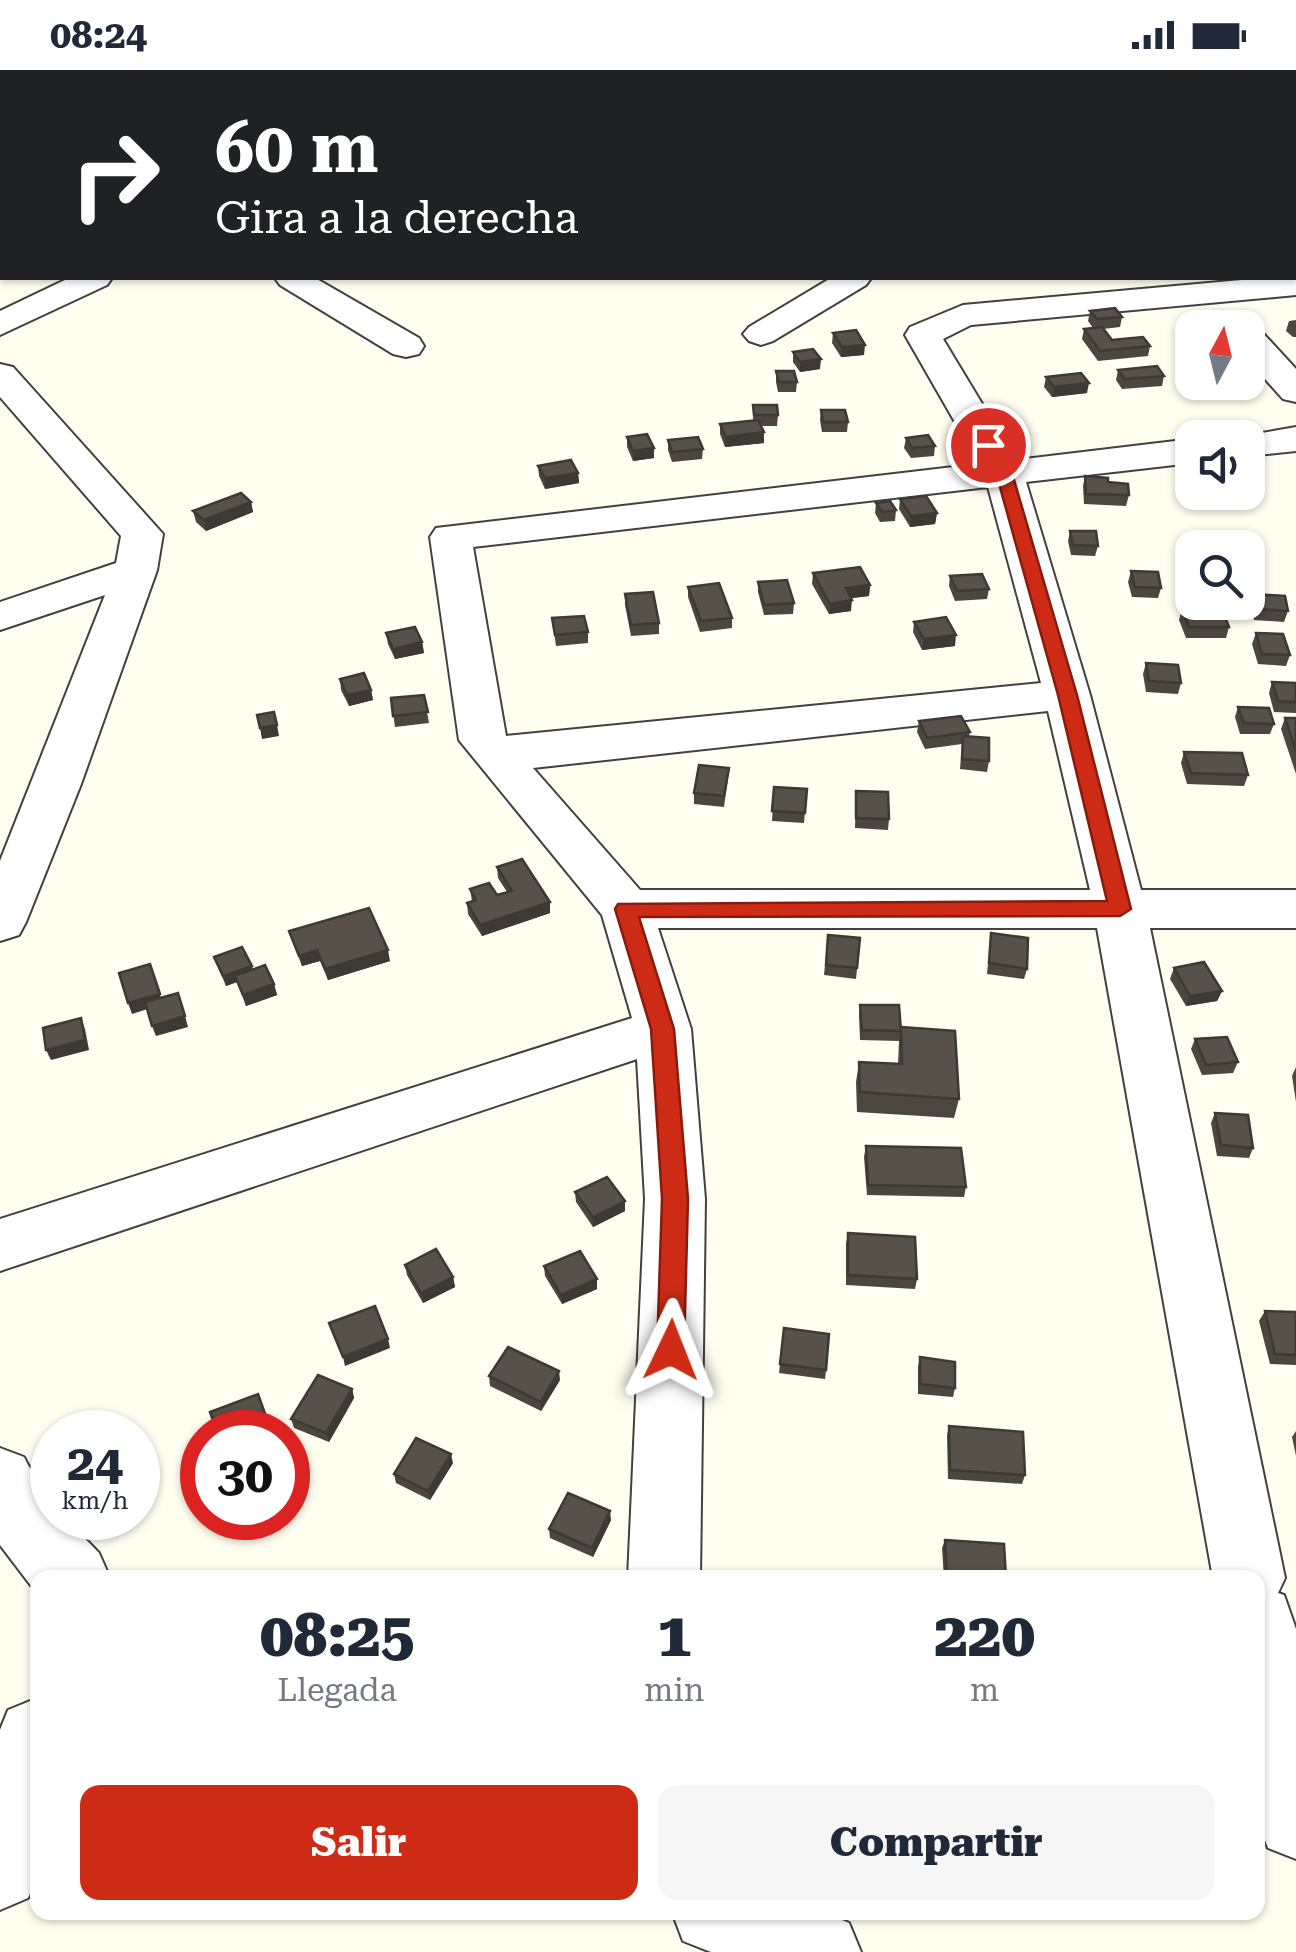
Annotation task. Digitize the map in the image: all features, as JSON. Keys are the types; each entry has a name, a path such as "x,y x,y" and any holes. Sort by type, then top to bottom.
{"street":[{"path":"0,324 91,280"},
{"path":"295,280 406,346"},
{"path":"761,334 851,280"},
{"path":"1247,1570 1120,909 1067,695 1004,473 923,335 963,315 1296,284"},
{"path":"1205,293 1221,310"},
{"path":"1265,357 1296,391"},
{"path":"0,375 142,534 136,570 57,784 0,922"},
{"path":"1265,442 1296,439"},
{"path":"664,1570 675,1199 663,1029 626,909 482,740 452,537 1175,453"},
{"path":"0,617 136,570"},
{"path":"496,756 1067,695"},
{"path":"626,909 1296,909"},
{"path":"0,1244 663,1029"},
{"path":"0,1480 4,1494 64,1570"},
{"path":"1265,1658 1296,1820"},
{"path":"0,1870 24,1741"},
{"path":"734,1920 820,1952"}],"building":[{"path":"1115,308 1122,317 1097,319 1090,311"},
{"path":"1102,327 1112,340 1143,337 1150,346 1100,351 1084,329"},
{"path":"856,330 865,345 842,347 833,333"},
{"path":"813,349 821,359 800,362 793,352"},
{"path":"1157,366 1164,376 1125,379 1118,370"},
{"path":"776,371 794,371 797,382 779,382"},
{"path":"1081,373 1089,383 1054,387 1046,377"},
{"path":"753,405 777,405 778,415 754,415"},
{"path":"821,410 845,410 848,422 823,422"},
{"path":"758,420 764,432 726,437 720,424"},
{"path":"647,434 654,448 633,451 627,437"},
{"path":"928,435 935,446 912,448 906,438"},
{"path":"698,437 703,449 672,452 668,440"},
{"path":"571,460 578,473 545,478 538,466"},
{"path":"1085,476 1128,484 1129,495 1086,494"},
{"path":"241,493 251,502 204,520 193,511"},
{"path":"926,496 937,513 911,516 900,499"},
{"path":"890,501 896,510 882,512 876,503"},
{"path":"1070,531 1096,531 1098,546 1073,545"},
{"path":"860,567 870,585 846,588 852,600 830,604 813,573"},
{"path":"1131,571 1158,572 1161,588 1135,587"},
{"path":"982,574 989,589 957,591 950,576"},
{"path":"787,580 794,603 764,605 758,582"},
{"path":"719,583 732,618 701,621 688,587"},
{"path":"653,592 659,623 631,625 625,594"},
{"path":"1265,595 1285,596 1288,611 1265,609"},
{"path":"584,616 588,632 555,635 552,618"},
{"path":"946,617 956,635 924,639 914,622"},
{"path":"1186,620 1226,620 1229,627 1189,627"},
{"path":"415,627 422,642 393,649 386,633"},
{"path":"1256,633 1283,634 1290,655 1262,654"},
{"path":"1146,663 1178,665 1181,683 1149,681"},
{"path":"364,673 371,690 347,695 340,679"},
{"path":"1272,682 1296,683 1296,702 1278,701"},
{"path":"424,695 428,712 393,716 391,698"},
{"path":"1238,707 1269,708 1274,724 1244,723"},
{"path":"274,712 277,725 260,728 257,715"},
{"path":"961,716 970,732 927,738 919,721"},
{"path":"1285,718 1296,718 1296,751"},
{"path":"963,736 989,738 989,761 962,759"},
{"path":"1184,752 1242,753 1248,775 1191,773"},
{"path":"699,765 729,768 724,796 694,793"},
{"path":"774,787 807,789 805,813 772,811"},
{"path":"856,791 888,792 889,819 856,818"},
{"path":"522,859 550,902 480,925 467,903 476,900 470,889 489,883 497,895 512,891 497,867"},
{"path":"369,908 388,950 325,969 317,950 299,956 289,931"},
{"path":"991,933 1028,938 1027,969 989,963"},
{"path":"828,935 860,938 857,968 826,965"},
{"path":"242,947 252,966 223,976 214,957"},
{"path":"1204,962 1222,991 1190,996 1174,968"},
{"path":"150,964 160,994 128,1003 119,973"},
{"path":"265,965 274,984 243,995 235,976"},
{"path":"178,993 185,1016 152,1026 145,1002"},
{"path":"860,1005 899,1005 901,1031 862,1030"},
{"path":"81,1018 85,1040 46,1050 43,1028"},
{"path":"901,1027 955,1031 959,1099 860,1092 859,1062 902,1064"},
{"path":"1227,1037 1238,1062 1206,1065 1195,1039"},
{"path":"1215,1113 1248,1115 1253,1148 1221,1145"},
{"path":"866,1146 961,1148 966,1187 868,1185"},
{"path":"607,1177 625,1201 593,1217 575,1192"},
{"path":"848,1233 915,1237 917,1279 848,1275"},
{"path":"436,1249 453,1277 421,1293 405,1265"},
{"path":"580,1251 597,1279 561,1295 544,1266"},
{"path":"375,1306 388,1339 343,1357 329,1323"},
{"path":"1265,1311 1296,1312 1296,1355 1275,1354"},
{"path":"784,1328 829,1334 826,1370 780,1364"},
{"path":"508,1347 559,1371 541,1402 489,1376"},
{"path":"920,1357 955,1362 955,1388 920,1384"},
{"path":"318,1375 352,1389 326,1433 310,1427 310,1410 297,1410"},
{"path":"258,1394 264,1410 215,1410"},
{"path":"949,1426 1023,1432 1025,1475 950,1470"},
{"path":"416,1438 451,1454 428,1491 394,1474"},
{"path":"568,1493 610,1511 592,1548 549,1529"},
{"path":"945,1540 1004,1544 1006,1570 947,1570"}],"route":[{"path":"671,1350 675,1199 663,1029 626,909 1120,909 1067,695 1004,473 988,445"}]}
